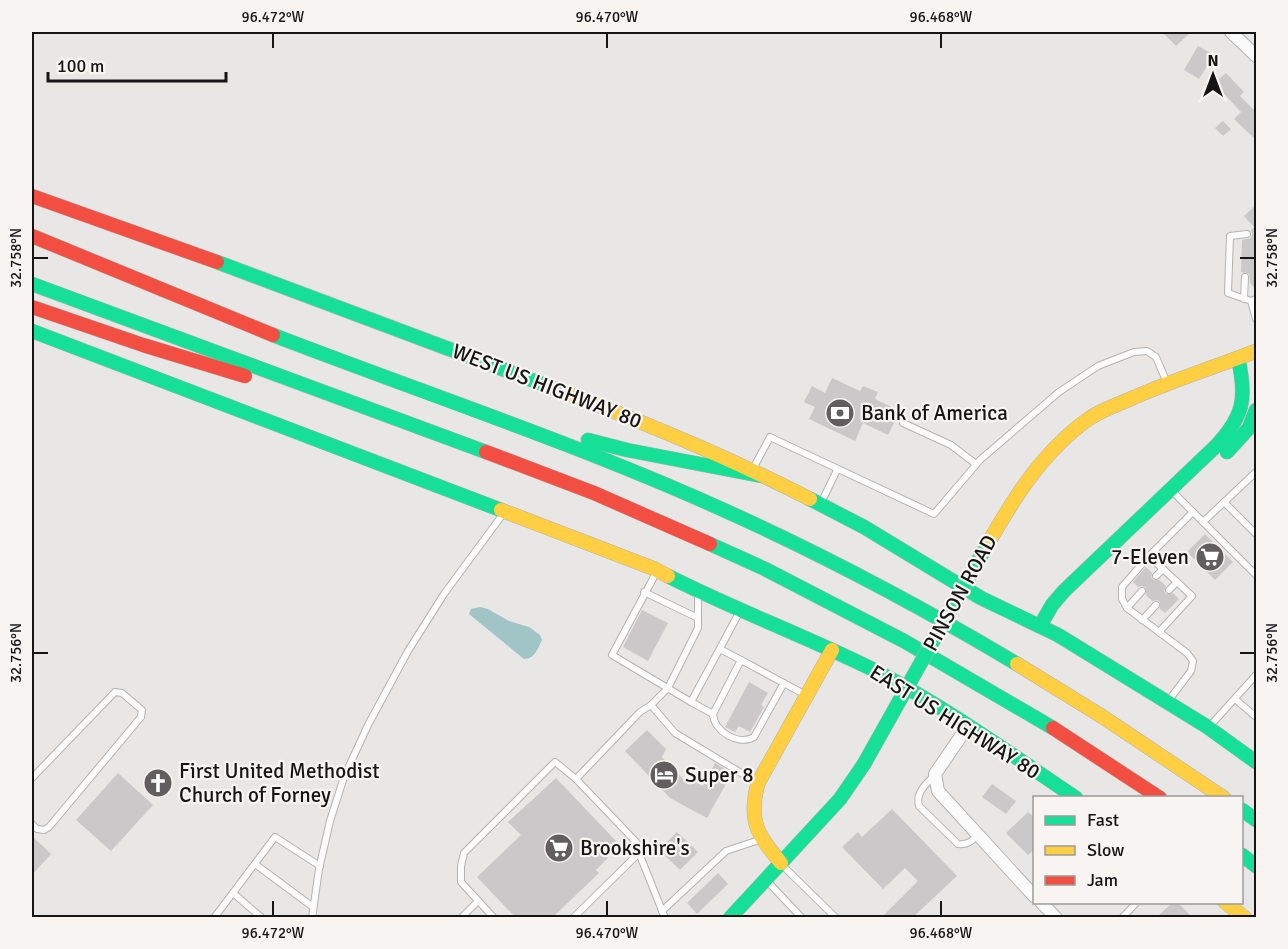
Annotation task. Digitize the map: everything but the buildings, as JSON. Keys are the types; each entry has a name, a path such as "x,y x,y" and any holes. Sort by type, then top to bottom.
{"main road":[{"name":"WEST US HIGHWAY 80","path":"32,196 261,278 622,414 758,473 820,504 864,527 981,598 1040,626"},
{"path":"32,236 222,315 466,405 693,497 860,577 959,630 1140,740 1221,796"},
{"path":"32,284 424,428 631,508 804,588 960,672 1048,724 1157,796"},
{"path":"32,307 186,359 424,428"},
{"path":"32,331 657,570 832,650 758,783 754,795 752,811 755,832 781,863"},
{"name":"PINSON ROAD","path":"731,917 840,799 864,764 1015,496 1031,474 1075,430 1095,415 1168,383 1257,351"},
{"path":"1238,358 1244,396 1236,421 1224,438 1064,591 1052,605 1040,626 1208,727 1255,758"},
{"path":"466,405 529,420 604,445 758,473"},
{"path":"1171,489 1208,469 1249,428 1257,410"},
{"name":"EAST US HIGHWAY 80","path":"832,650 883,675 968,726 1073,796"},
{"path":"1243,811 1257,820"},
{"path":"1243,856 1257,866"},
{"path":"1226,904 1245,918"}],"street":[{"path":"1231,32 1257,56"},
{"path":"968,726 935,774 938,791 1033,894"},
{"path":"1042,904 1056,918"}],"lane":[{"path":"1247,234 1230,236 1228,293 1254,300 1257,319"},
{"path":"1244,298 1245,277"},
{"path":"758,473 770,437 934,514 976,464 1059,392 1088,372 1111,360 1134,352 1147,351 1156,357 1168,383"},
{"path":"903,423 951,445 976,464"},
{"path":"820,504 837,470"},
{"path":"1203,522 1257,472"},
{"path":"1171,489 1257,575"},
{"path":"1224,502 1257,534"},
{"path":"312,918 330,821 344,777 368,725 408,651 444,594 504,512"},
{"path":"1167,702 1191,671 1193,661 1187,653 1127,608 1122,599 1122,587 1193,512"},
{"path":"1149,556 1192,596 1159,632"},
{"path":"1156,576 1163,569"},
{"path":"657,570 612,655 713,714"},
{"path":"1169,590 1177,582"},
{"path":"576,779 640,712 651,705 668,688 698,628 698,590"},
{"path":"1127,608 1142,591"},
{"path":"645,592 698,618"},
{"path":"1142,620 1156,604"},
{"path":"691,702 741,610"},
{"path":"720,649 807,695"},
{"path":"741,660 713,714 713,722 718,728 735,738 742,741 754,737 784,683"},
{"path":"1208,727 1257,675"},
{"path":"32,778 115,692 122,693 142,710 141,717 49,827 44,830 37,829 32,824"},
{"path":"1235,699 1257,717"},
{"path":"651,705 675,733 758,783"},
{"path":"494,918 460,882 460,866 464,854 555,762 576,779 638,844 639,853 663,914 726,851 761,839"},
{"path":"935,774 919,793 917,800 919,806 958,844 965,845 979,834"},
{"path":"214,918 275,837 320,866"},
{"path":"573,918 639,853"},
{"path":"781,863 836,918"},
{"path":"255,864 313,907"},
{"path":"766,879 802,918"},
{"path":"233,893 262,918"},
{"path":"461,918 478,900"},
{"path":"1122,918 1136,904"}],"water":[{"path":"480,607 509,621 529,627 540,635 542,640 533,655 524,659 469,614 471,609"}],"traffic: fast":[{"path":"217,262 569,394"},
{"path":"32,284 486,452"},
{"path":"32,331 501,510"},
{"path":"273,335 552,439 717,507 869,581 1017,664"},
{"path":"1040,626 1052,605 1064,591 1216,446 1233,425 1238,416 1242,396 1238,358"},
{"path":"1227,452 1249,428 1256,410"},
{"path":"588,440 627,450 762,476"},
{"path":"810,499 864,527 981,598 1058,635 1206,726 1256,762"},
{"path":"710,544 765,569 904,641 1053,728"},
{"path":"864,764 983,552"},
{"path":"668,576 880,673 955,717 1073,796"},
{"path":"730,918 840,799 864,764"},
{"path":"1243,811 1256,820"},
{"path":"1243,856 1256,866"}],"traffic: slow":[{"path":"983,552 1004,515 1028,480 1055,448 1087,420 1144,393 1256,351"},
{"path":"569,394 691,443 810,499"},
{"path":"501,510 668,576"},
{"path":"781,863 766,844 757,826 754,807 758,783 832,650"},
{"path":"1017,664 1103,717 1221,796"},
{"path":"1228,904 1245,918"}],"traffic: jam":[{"path":"32,196 217,262"},
{"path":"32,236 273,335"},
{"path":"32,307 143,345 245,376"},
{"path":"486,452 594,493 710,544"},
{"path":"1053,728 1157,796"}],"place":[{"name":"Bank of America","path":"840,413"},
{"name":"7-Eleven","path":"1210,557"},
{"name":"Super 8","path":"664,775"},
{"name":"First United Methodist Church of Forney","path":"158,783"},
{"name":"Brookshire's","path":"559,848"}]}
